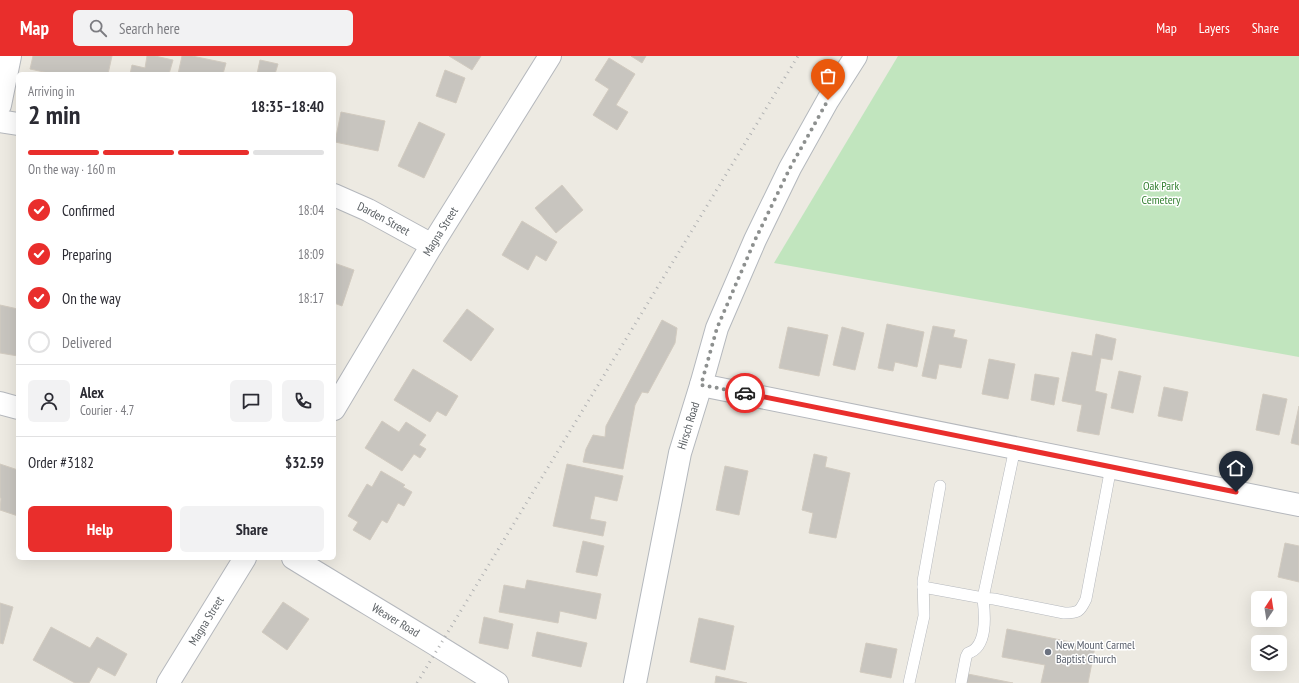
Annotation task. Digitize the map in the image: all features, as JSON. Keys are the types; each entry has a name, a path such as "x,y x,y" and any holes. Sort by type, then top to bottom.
{"street":[{"path":"0,104 10,56"},
{"name":"Magna Street","path":"336,406 432,245 550,56"},
{"name":"Hirsch Road","path":"635,683 680,453 717,328 755,240 790,168 828,100 856,56"},
{"path":"0,120 16,124"},
{"name":"Darden Street","path":"336,196 368,210 432,245"},
{"path":"701,385 1299,505"},
{"path":"0,403 16,407"},
{"name":"Magna Street","path":"168,683 244,560"},
{"name":"Weaver Road","path":"296,560 415,633 440,646 497,683"}],"lane":[{"path":"961,683 966,657 968,653 973,652 977,648 981,640 985,615 983,598 1015,448"},
{"path":"923,587 1064,613 1075,613 1082,608 1086,599 1111,467"},
{"path":"909,683 924,616 923,581 940,486"}],"green space":[{"name":"Oak Park Cemetery","path":"898,56 1299,56 1299,357 774,263"}],"building":[{"path":"33,56 112,56 108,72 44,72 30,69"},
{"path":"147,56 155,56 173,60 170,72 130,72 132,65 145,68"},
{"path":"182,56 192,56 226,63 224,72 178,72"},
{"path":"449,56 481,56 472,70"},
{"path":"631,56 646,56 642,63"},
{"path":"609,58 635,74 616,105 628,112 617,130 593,115 609,89 595,80"},
{"path":"260,60 278,64 276,72 257,72"},
{"path":"445,70 465,78 456,103 436,96"},
{"path":"341,112 385,121 378,151 336,142"},
{"path":"419,122 445,134 424,178 398,166"},
{"path":"562,185 583,210 556,233 535,208"},
{"path":"522,221 557,242 546,261 536,255 528,270 502,255"},
{"path":"336,264 354,270 342,306 336,304"},
{"path":"0,305 16,309 16,356 0,353"},
{"path":"467,309 494,329 471,361 443,341"},
{"path":"662,320 677,328 675,343 648,393 642,392 635,405 623,469 583,462 586,449 593,435 605,437 606,426"},
{"path":"887,324 924,332 917,367 895,362 893,371 878,368"},
{"path":"933,326 955,330 953,337 967,340 961,368 939,364 936,379 922,376"},
{"path":"788,327 828,335 819,376 779,368"},
{"path":"842,327 864,333 855,370 833,365"},
{"path":"1096,334 1116,339 1112,360 1101,358 1095,391 1107,394 1099,435 1077,431 1082,405 1062,401 1072,352 1092,356"},
{"path":"989,359 1015,364 1008,399 982,394"},
{"path":"413,369 458,396 446,416 437,411 430,422 394,400"},
{"path":"1119,371 1141,376 1133,413 1111,408"},
{"path":"1035,374 1059,378 1054,405 1031,400"},
{"path":"1164,387 1188,392 1182,421 1158,416"},
{"path":"1263,394 1287,399 1279,435 1256,430"},
{"path":"1299,406 1299,445 1291,443"},
{"path":"382,421 399,432 406,422 426,435 419,445 426,449 420,458 414,454 402,471 365,448"},
{"path":"814,454 827,457 825,467 850,473 836,538 809,533 813,513 802,510"},
{"path":"0,464 16,469 16,515 0,510"},
{"path":"567,464 623,476 617,501 595,496 590,519 606,522 603,536 553,526"},
{"path":"725,466 748,471 739,515 716,510"},
{"path":"381,471 405,485 403,487 412,492 404,506 398,503 387,523 382,520 370,540 353,530 358,522 348,516 367,484 372,487"},
{"path":"583,541 604,546 597,576 576,572"},
{"path":"1285,543 1299,546 1299,582 1278,577"},
{"path":"527,580 601,594 596,619 560,611 558,623 499,612 504,585 525,589"},
{"path":"283,602 309,619 287,650 262,632"},
{"path":"0,603 13,607 3,644 0,643"},
{"path":"484,617 513,624 508,649 479,643"},
{"path":"699,618 734,626 725,670 690,662"},
{"path":"51,627 90,648 97,637 127,654 115,676 98,667 89,683 75,683 33,660"},
{"name":"New Mount Carmel Baptist Church","path":"1007,629 1095,647 1088,683 1041,683 1045,665 1002,657"},
{"path":"537,632 587,643 581,667 532,656"},
{"path":"866,643 897,649 891,678 860,672"},
{"path":"968,674 1013,683 966,683"},
{"path":"716,676 747,683 715,683"}],"railway":[{"path":"417,683 798,56"}],"way so far":[{"path":"745,393 701,385 717,328 755,240 790,168 828,100"}],"place":[{"name":"New Mount Carmel Baptist Church","path":"1048,652"}],"route":[{"path":"745,393 1236,492"}]}
